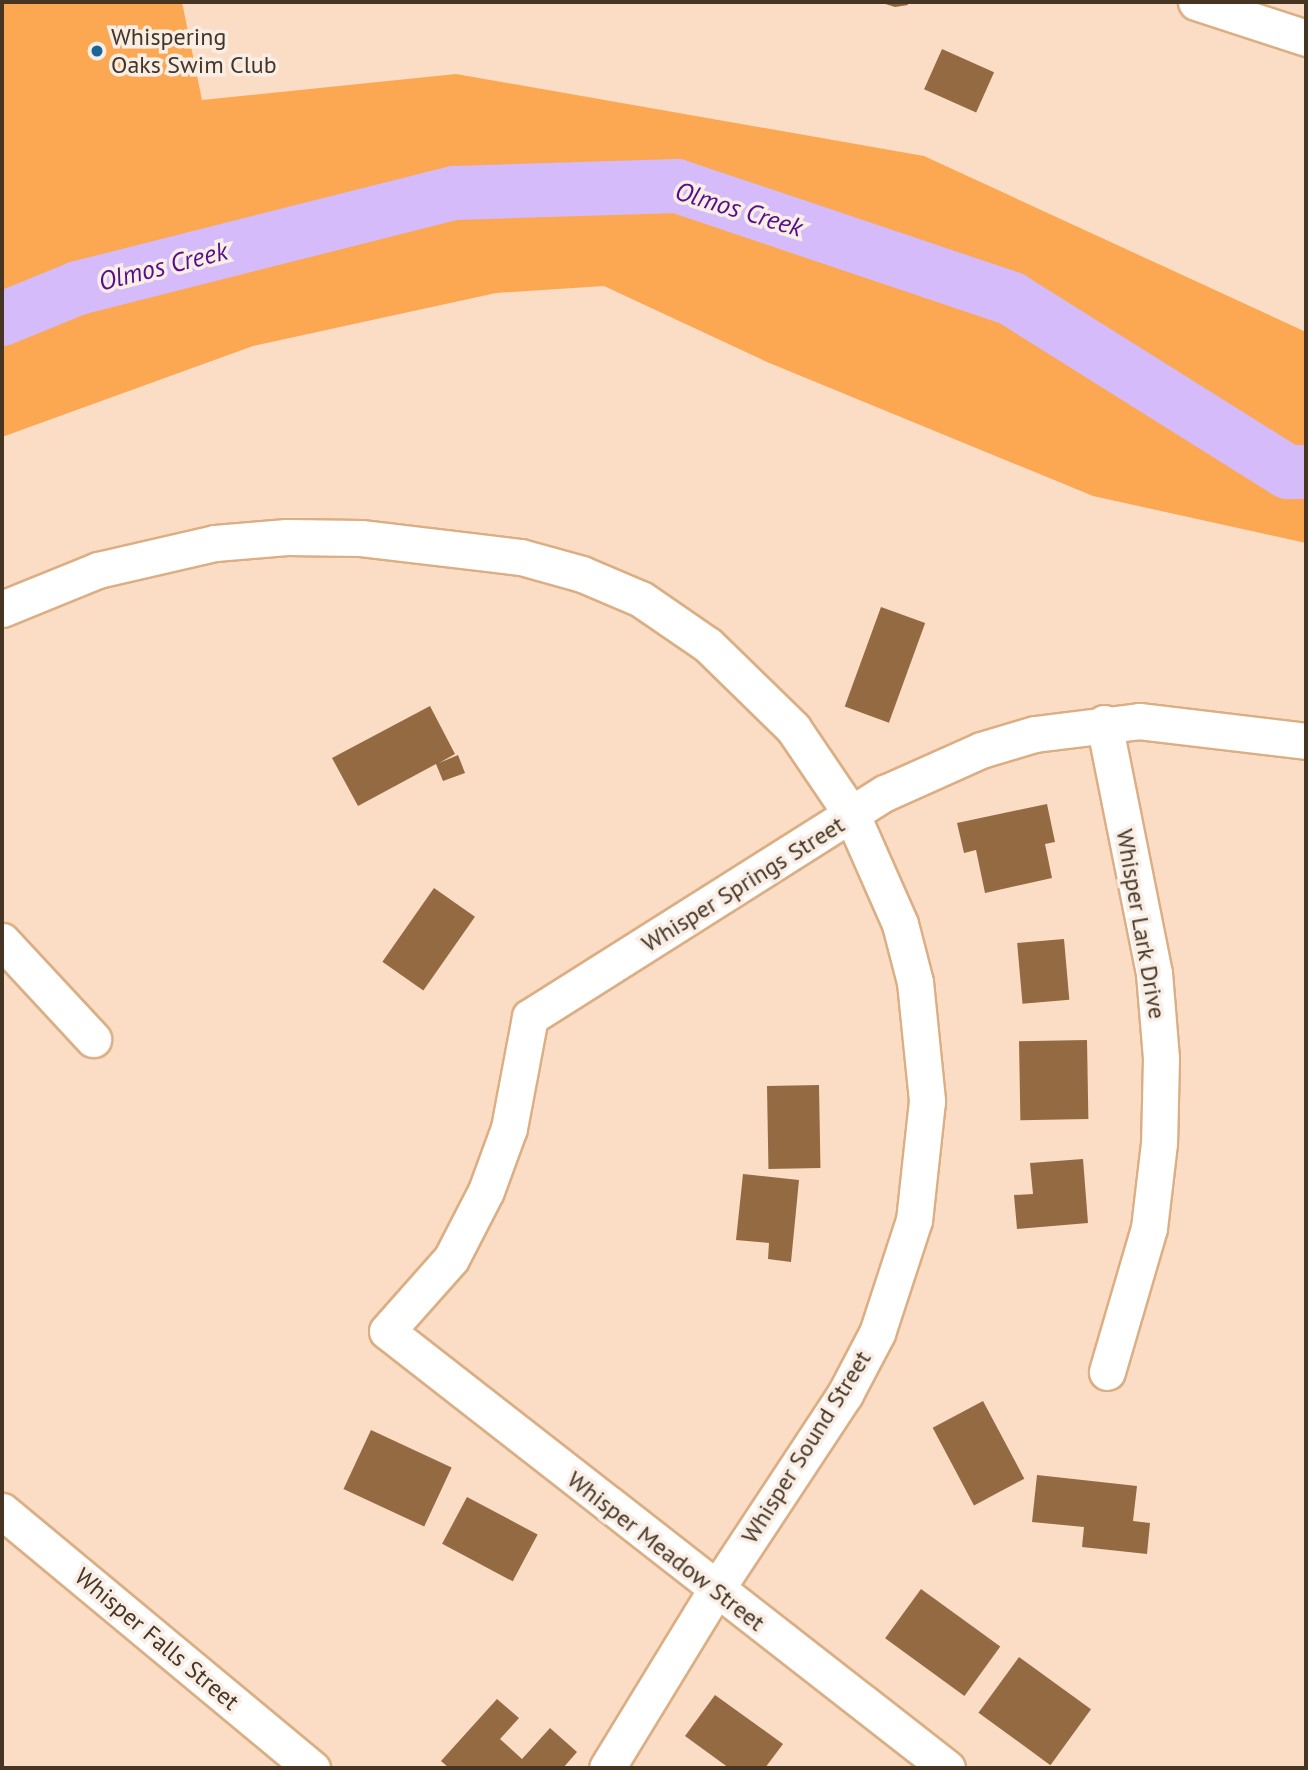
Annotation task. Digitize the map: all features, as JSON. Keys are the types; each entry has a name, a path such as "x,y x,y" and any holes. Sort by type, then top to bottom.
{"street":[{"path":"1196,2 1306,38"},
{"name":"Whisper Sound Street","path":"2,609 98,569 215,543 287,537 361,538 520,556 582,574 641,599 708,645 793,728 852,815 900,924 919,1006 927,1101 914,1220 877,1334 845,1394 715,1591 607,1768"},
{"name":"Whisper Springs Street","path":"387,1331 451,1259 486,1191 509,1128 530,1017 852,815 929,771 981,750 1104,723 1195,724 1306,741"},
{"name":"Whisper Lark Drive","path":"1104,723 1154,973 1161,1058 1160,1143 1149,1228 1107,1372"},
{"path":"2,942 93,1039"},
{"name":"Whisper Meadow Street","path":"387,1331 715,1591 947,1768"},
{"name":"Whisper Falls Street","path":"2,1511 312,1768"}],"shaded area":[{"path":"2,2 182,2 202,100 456,74 924,156 1306,332 1306,543 1093,496 767,362 604,286 496,293 253,346 2,437"}],"building":[{"path":"879,2 907,2 908,5 895,7"},
{"path":"942,49 994,72 976,112 924,89"},
{"path":"881,607 925,623 889,723 845,707"},
{"path":"430,706 455,754 439,763 458,755 465,773 443,781 436,764 358,806 332,758"},
{"path":"1047,804 1055,842 1045,844 1052,878 985,893 976,850 964,853 957,823"},
{"path":"434,888 475,917 423,990 382,962"},
{"path":"1064,939 1069,1000 1022,1004 1017,943"},
{"path":"1087,1040 1088,1119 1020,1120 1019,1041"},
{"path":"819,1085 820,1168 768,1169 767,1086"},
{"path":"1083,1159 1088,1223 1017,1229 1014,1195 1033,1194 1030,1163"},
{"path":"743,1174 799,1180 791,1262 768,1259 769,1243 736,1240"},
{"path":"983,1401 1024,1479 974,1505 933,1428"},
{"path":"371,1430 452,1468 424,1527 344,1489"},
{"path":"1037,1475 1137,1486 1133,1521 1150,1523 1147,1554 1082,1547 1084,1527 1032,1522"},
{"path":"467,1497 538,1535 513,1581 442,1544"},
{"path":"921,1589 1000,1647 964,1696 885,1638"},
{"path":"1019,1657 1091,1709 1050,1765 978,1713"},
{"path":"715,1695 783,1744 765,1768 729,1768 685,1736"},
{"path":"497,1699 519,1718 500,1739 522,1759 550,1728 577,1752 563,1768 449,1768 441,1761"}],"waterway":[{"name":"Olmos Creek","path":"2,319 78,288 454,193 677,186 1012,299 1288,472 1306,472"}],"place":[{"name":"Whispering Oaks Swim Club","path":"97,51"}]}
